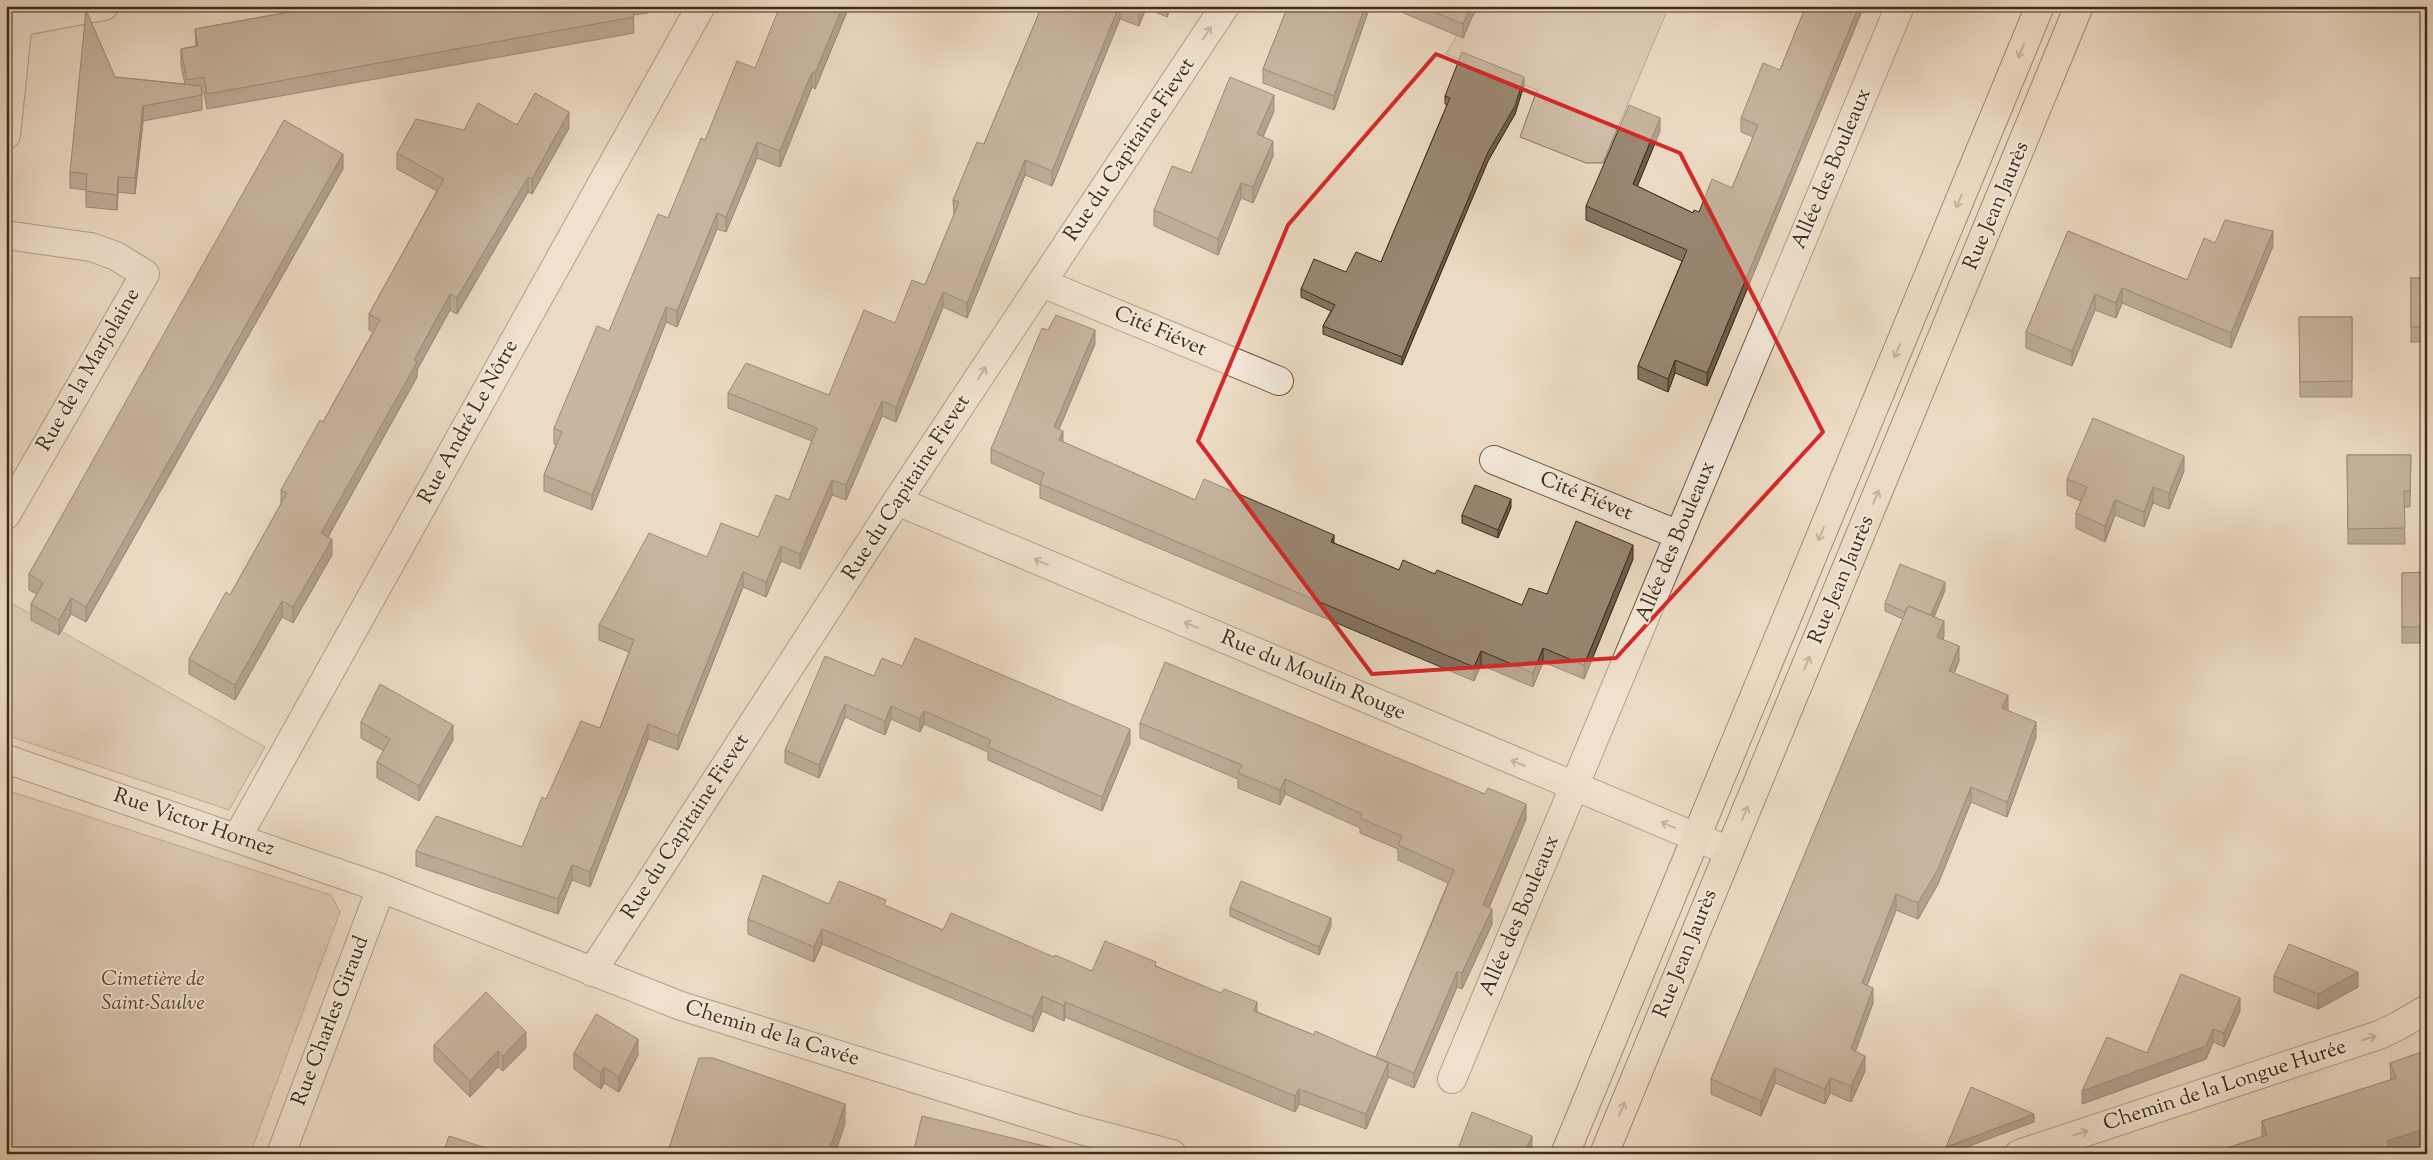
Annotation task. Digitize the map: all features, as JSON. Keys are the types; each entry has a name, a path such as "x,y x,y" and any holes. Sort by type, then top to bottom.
{"main road":[{"name":"Rue Jean Jaurès","path":"1565,1154 2040,6"},
{"name":"Rue Jean Jaurès","path":"1604,1154 2080,6"}],"street":[{"path":"6,135 18,22 104,6"},
{"name":"Rue André Le Nôtre","path":"237,838 701,6"},
{"name":"Rue du Capitaine Fievet","path":"592,972 897,501 1225,6"},
{"name":"Allée des Bouleaux","path":"1452,1078 1900,6"},
{"name":"Rue de la Marjolaine","path":"6,235 91,247 116,256 144,274 6,515"},
{"name":"Cité Fiévet","path":"1042,283 1279,381"},
{"name":"Cité Fiévet","path":"1494,460 1679,535"},
{"name":"Rue du Moulin Rouge","path":"897,501 1729,851"},
{"name":"Rue Victor Hornez","path":"6,759 381,888"},
{"name":"Chemin de la Cavée","path":"381,888 681,1006 1077,1129 1172,1154"},
{"name":"Rue Charles Giraud","path":"280,1154 381,888"},
{"name":"Chemin de la Longue Hurée","path":"2018,1154 2379,1034 2398,1026 2427,1008"}],"highlighted area":[{"path":"1436,54 1680,153 1823,432 1616,658 1372,674 1198,441 1288,225"}],"green space":[{"path":"1474,6 1669,6 1603,163 1586,163 1520,137 1537,90 1446,54"},
{"path":"6,600 265,747 229,810 6,735"},
{"name":"Cimetière de Saint-Saulve","path":"6,790 331,895 340,912 250,1154 6,1154"}],"building":[{"path":"323,6 632,6 634,17 207,94 204,77 187,80 181,49 198,46 195,29"},
{"path":"780,6 843,6 815,73 812,72 780,151 757,142 726,217 717,213 677,311 666,307 592,495 544,475 562,432 554,428 597,326 609,331 658,214 668,218 701,138 705,140 737,61 755,68"},
{"path":"1042,6 1119,6 1052,171 1025,160 967,303 943,292 896,407 882,401 846,485 832,480 800,554 781,546 766,582 743,572 678,736 648,724 590,872 572,865 558,899 416,851 436,816 522,847 542,797 546,799 581,721 600,728 634,640 599,625 649,533 707,557 721,523 758,537 776,495 789,500 817,428 728,393 746,363 829,395 864,310 895,323 912,280 925,285 959,202 953,200 977,142 984,144"},
{"path":"1126,6 1141,6 1139,12"},
{"path":"1288,6 1365,6 1334,96 1263,69"},
{"path":"1420,6 1471,6 1463,24"},
{"path":"1806,6 1859,6 1707,373 1675,360 1668,379 1638,366 1687,250 1586,206 1629,105 1660,118 1633,184 1693,213 1694,210 1699,212 1712,179 1732,188 1758,125 1741,118 1763,63 1780,70"},
{"path":"86,10 115,77 201,86 202,95 143,106 135,178 118,177 117,195 86,191 87,174 70,172"},
{"path":"1462,52 1524,77 1515,106 1488,152 1402,357 1323,326 1335,305 1301,289 1314,259 1346,272 1356,252 1381,262 1450,98 1445,96"},
{"path":"1230,77 1274,95 1257,134 1273,141 1253,187 1241,183 1218,239 1154,210 1172,166 1191,173"},
{"path":"535,93 569,112 532,179 528,177 457,298 450,294 414,360 417,362 321,533 332,539 293,607 282,601 235,685 189,659 226,592 230,595 287,493 281,490 320,420 323,422 380,320 369,314 444,179 397,153 416,119 464,130 478,103 517,125"},
{"path":"284,120 343,154 86,607 71,598 59,620 31,604 43,583 29,574"},
{"path":"2225,220 2273,231 2231,333 2122,288 2116,303 2095,294 2072,351 2026,332 2068,231 2187,280 2204,238 2215,243"},
{"path":"2411,278 2427,278 2427,327 2411,327"},
{"path":"1056,315 1095,330 1054,427 1063,431 1059,440 1195,500 1204,479 1334,535 1331,542 1399,570 1403,560 1435,574 1437,570 1522,605 1529,588 1547,594 1576,521 1633,545 1584,665 1543,648 1533,673 1481,651 1474,667 1040,484 1044,473 991,449 1042,328 1048,330"},
{"path":"2299,317 2352,317 2352,381 2300,382"},
{"path":"2093,418 2184,456 2169,493 2153,487 2144,512 2115,500 2105,526 2076,513 2087,487 2067,479"},
{"path":"2347,455 2411,455 2410,491 2404,491 2405,528 2348,529"},
{"path":"1475,485 1511,499 1498,530 1462,515"},
{"path":"1900,564 1945,582 1931,615 1908,606 1905,612 1885,603"},
{"path":"2427,572 2427,627 2402,627 2402,573"},
{"path":"1908,606 1944,621 1937,637 1959,646 1949,671 2008,695 2002,708 2036,722 2007,802 1971,787 1938,869 1918,903 1896,894 1862,983 1873,988 1851,1049 1865,1056 1851,1086 1830,1078 1825,1089 1775,1068 1761,1101 1711,1079"},
{"path":"915,638 1130,729 1102,797 988,747 991,740 924,711 920,719 891,706 885,721 845,704 819,765 785,750 825,656 874,676 882,658 902,666"},
{"path":"1165,662 1485,794 1488,788 1526,804 1483,905 1492,909 1462,973 1457,972 1414,1073 1376,1057 1454,870 1398,845 1402,836 1360,818 1362,814 1285,779 1280,790 1238,773 1242,765 1140,723"},
{"path":"380,684 453,725 419,786 377,762 390,739 361,722"},
{"path":"763,875 829,904 839,881 886,900 884,905 943,930 951,913 1054,957 1055,955 1092,971 1105,941 1156,962 1155,966 1221,993 1224,989 1257,1002 1254,1011 1314,1035 1315,1031 1388,1063 1366,1114 1299,1089 1295,1096 1065,1002 1064,1006 1042,996 1033,1017 822,929 814,947 748,919"},
{"path":"1241,881 1331,918 1319,947 1230,908"},
{"path":"2289,944 2358,972 2318,994 2274,976"},
{"path":"2181,974 2240,998 2224,1033 2213,1029 2206,1046 2082,1091 2107,1037 2147,1053"},
{"path":"486,992 526,1032 503,1056 498,1051 470,1081 434,1045"},
{"path":"596,1014 638,1039 619,1077 604,1067 601,1073 574,1053"},
{"path":"2427,1050 2427,1128 2387,1141 2391,1154 2223,1154 2221,1150 2267,1135 2262,1121 2396,1078 2390,1063"},
{"path":"699,1058 713,1058 845,1104 828,1154 667,1154"},
{"path":"1971,1087 2034,1114 1946,1147"},
{"path":"1472,1112 1532,1136 1524,1154 1456,1154"},
{"path":"922,1116 1077,1154 913,1154"},
{"path":"449,1136 492,1150 491,1154 443,1154"}]}
